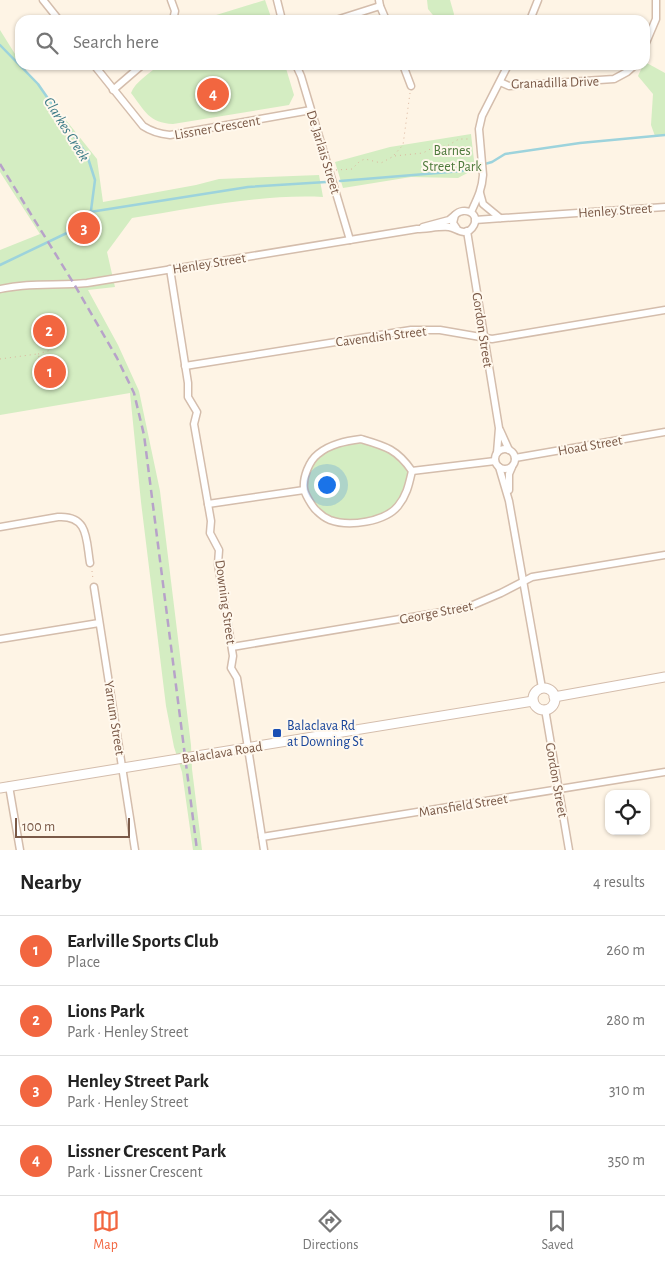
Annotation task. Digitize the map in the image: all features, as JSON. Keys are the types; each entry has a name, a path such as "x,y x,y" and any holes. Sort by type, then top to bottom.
{"street":[{"path":"43,0 55,15"},
{"path":"171,0 175,11 174,15"},
{"path":"277,0 281,15"},
{"path":"532,15 538,0"},
{"path":"650,33 656,19 656,0"},
{"path":"349,15 380,3 384,15"},
{"name":"Lissner Crescent","path":"98,70 143,126 151,132 160,134 170,135 311,110"},
{"path":"113,90 136,70"},
{"name":"De Jarlais Street","path":"298,70 350,240"},
{"path":"405,70 411,86"},
{"path":"470,212 480,193 483,175 479,129 482,116 506,70"},
{"name":"Granadilla Drive","path":"500,82 509,86 614,79 629,70"},
{"path":"480,193 483,204 500,218"},
{"name":"Henley Street","path":"475,220 665,207"},
{"path":"463,210 470,212 475,220 474,226 467,232 462,232 457,229 453,222 455,215 463,210"},
{"name":"Henley Street","path":"417,229 449,220 455,215"},
{"name":"Henley Street","path":"0,289 37,284 87,283 417,229 446,227 457,229"},
{"name":"Gordon Street","path":"467,232 499,428 497,453"},
{"name":"Downing Street","path":"170,269 188,383 188,398 197,412 194,424 211,521 210,533 220,550 218,564 232,647 231,668 237,678 264,850"},
{"name":"Cavendish Street","path":"185,366 411,330 440,330 492,339 665,310"},
{"name":"Gordon Street","path":"499,428 509,450"},
{"name":"Hoad Street","path":"515,458 665,432"},
{"path":"361,439 387,447 406,461 412,470 409,486 397,508 384,516 370,521 354,523 328,520 315,510 304,490 306,472 311,461 318,454 346,441 361,439"},
{"path":"509,500 509,474 515,458 514,454 509,450 502,450 495,457 509,500 542,688"},
{"path":"412,470 497,464 507,469 512,466"},
{"path":"208,504 304,490"},
{"path":"0,527 64,516 76,519 84,528 90,563"},
{"name":"George Street","path":"232,647 466,608 532,578 665,555"},
{"name":"Yarrum Street","path":"94,587 136,850"},
{"path":"0,639 99,623"},
{"path":"554,697 665,677"},
{"path":"542,688 549,689 554,697 552,705 545,709 538,708 533,701 534,692 542,688"},
{"name":"Balaclava Road","path":"5,787 533,701"},
{"name":"Gordon Street","path":"545,709 569,850"},
{"name":"Mansfield Street","path":"262,837 665,772"},
{"path":"5,787 20,850"}],"path":[{"path":"394,156 403,144 411,86"},
{"path":"329,170 352,169 365,158 381,163 394,156 423,153 434,147 447,146 459,138 480,137"},
{"path":"0,359 37,354 51,350"},
{"path":"37,354 44,364"},
{"path":"90,563 94,587"}],"green space":[{"path":"265,0 270,15 216,15"},
{"path":"427,0 450,0 454,14 433,15 428,9"},
{"path":"0,30 15,54 15,70 26,70 97,159 103,202 219,179 319,175 323,197 251,200 132,218 107,252 115,287 88,290 118,345 139,391 160,491 202,850 193,850 182,772 174,747 166,706 141,502 130,393 0,415 0,250 40,234 0,172"},
{"path":"650,65 665,73 665,135 655,136 651,125 653,94 638,76 641,70 650,70"},
{"path":"153,70 286,70 294,95 289,105 173,124 158,121 144,110 131,93 139,81"},
{"name":"Barnes Street Park","path":"471,134 475,169 458,178 411,177 343,188 335,162 390,147"},
{"path":"361,439 387,447 412,471 404,496 384,516 342,522 315,510 304,490 311,461 332,446"}],"waterway":[{"name":"Clarkes Creek","path":"0,45 15,60"},
{"name":"Clarkes Creek","path":"0,265 71,231 90,218 95,180 87,155 38,84 24,70"},
{"path":"340,181 462,171 492,162 505,154 580,143 665,135"},
{"path":"90,212 248,187 326,182"}],"railway":[{"path":"0,164 74,284 117,358 134,393 144,435 197,850"}],"place":[{"name":"Lissner Crescent Park","path":"213,94"},
{"name":"Henley Street Park","path":"84,228"},
{"name":"Lions Park","path":"49,331"},
{"name":"Earlville Sports Club","path":"50,372"},
{"name":"Balaclava Rd at Downing St","path":"277,733"}]}
